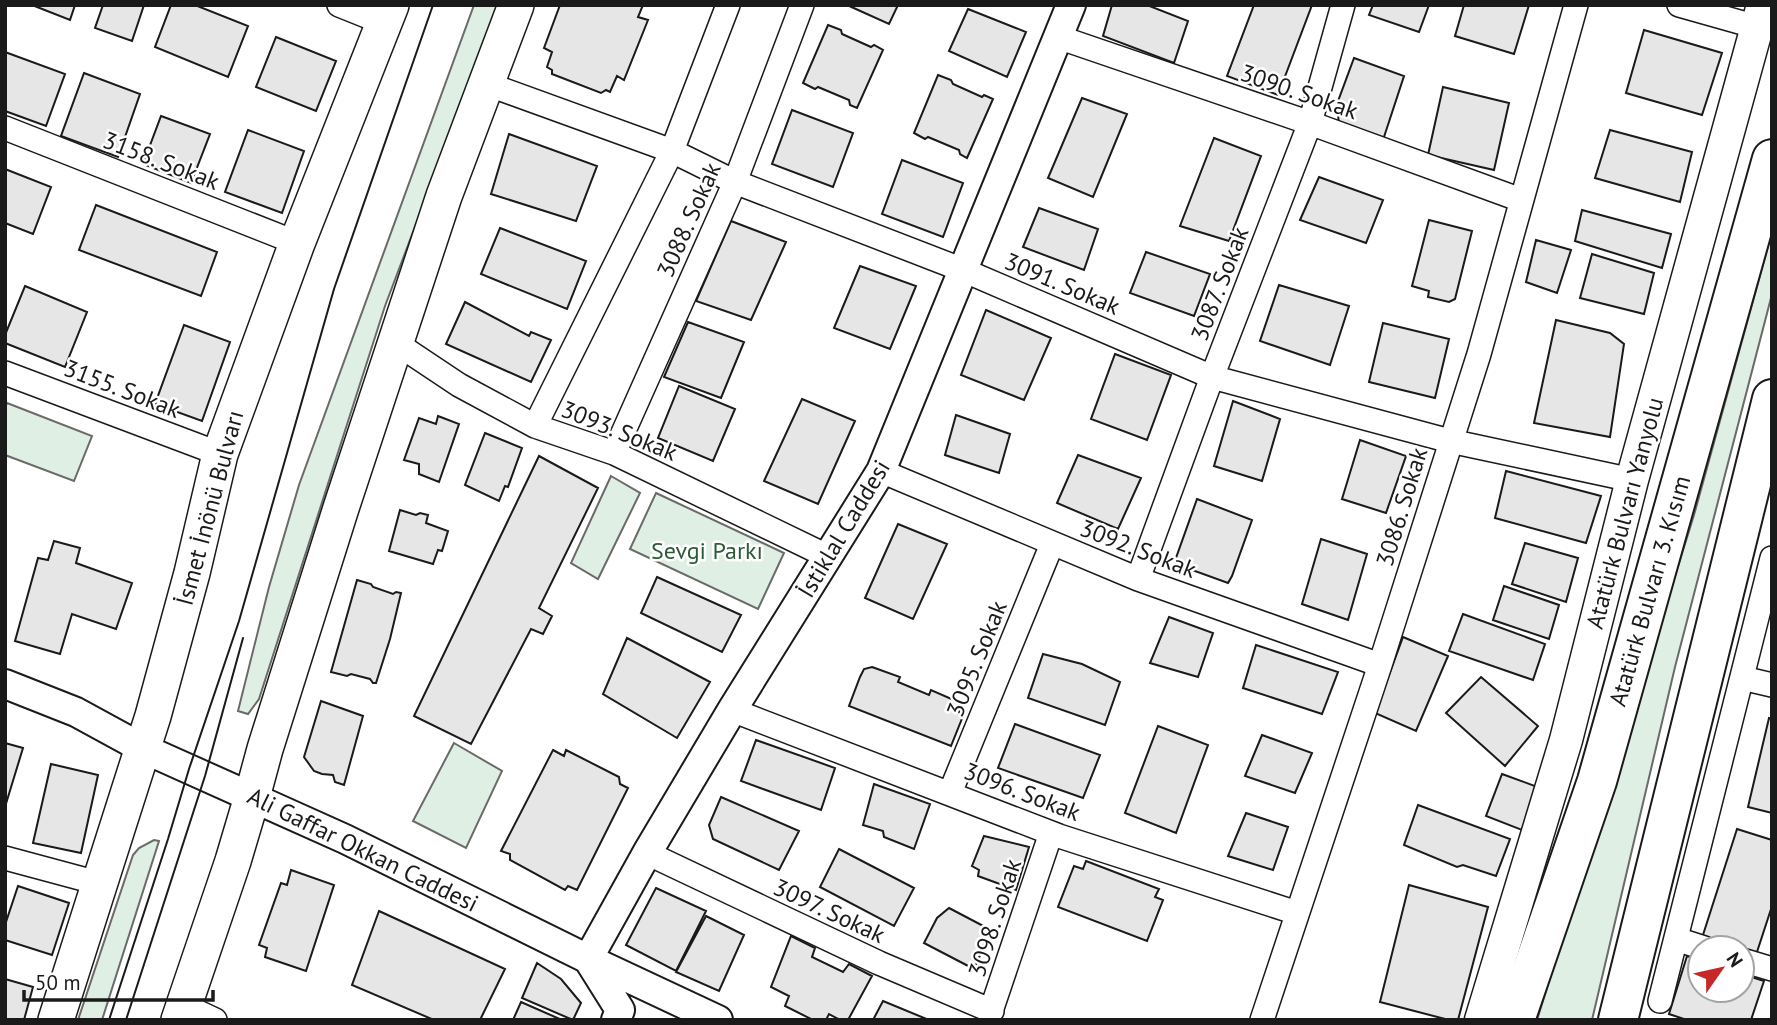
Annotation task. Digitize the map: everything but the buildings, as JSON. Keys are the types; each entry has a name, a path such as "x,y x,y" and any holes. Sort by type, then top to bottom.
{"highway":[{"name":"Atatürk Bulvarı 3. Kısım","path":"1515,1020 1597,781 1772,159"},
{"path":"1618,1020 1770,410"}],"main road":[{"path":"181,1012 233,861 265,749 341,508 444,196 516,5"},
{"name":"İsmet İnönü Bulvarı","path":"56,1020 153,716 192,573 220,454 297,243 388,14"},
{"name":"Atatürk Bulvarı Yanyolu","path":"1481,1020 1566,740 1632,480 1760,16"}],"street":[{"path":"340,5 388,14"},
{"name":"3088. Sokak","path":"535,426 672,151 727,5"},
{"name":"3088. Sokak","path":"614,453 735,183 802,5"},
{"name":"İstiklal Caddesi","path":"588,960 647,853 732,710 881,471 1071,5"},
{"name":"3087. Sokak","path":"1138,579 1310,123 1343,5"},
{"name":"3086. Sokak","path":"1262,1020 1380,665 1479,354 1576,5"},
{"path":"1679,5 1760,16"},
{"name":"3090. Sokak","path":"1058,37 1310,123 1521,200"},
{"name":"3091. Sokak","path":"487,83 672,151 735,183 963,270 1212,377 1450,441 1632,480"},
{"name":"3158. Sokak","path":"5,128 297,243"},
{"name":"3093. Sokak","path":"396,344 460,385 535,426 614,453 828,557"},
{"name":"3155. Sokak","path":"5,373 220,454"},
{"name":"3092. Sokak","path":"881,471 1138,579 1380,665"},
{"name":"3095. Sokak","path":"950,793 1052,544"},
{"path":"1660,1001 1772,558"},
{"path":"1742,678 1772,685"},
{"name":"Ali Gaffar Okkan Caddesi","path":"5,684 76,712 142,748 345,839 588,960 719,1020"},
{"name":"3096. Sokak","path":"732,710 1051,833 1297,913"},
{"name":"3098. Sokak","path":"990,1015 1051,833"},
{"name":"3097. Sokak","path":"647,853 990,1015"},
{"path":"5,858 99,883"},
{"path":"1676,940 1686,943"},
{"path":"588,960 620,1010 616,1020"},
{"path":"181,1012 215,1020"}],"green space":[{"path":"474,5 499,5 385,306 259,699 248,714 238,711 269,587 299,485"},
{"path":"1772,232 1772,294 1675,667 1592,1020 1537,1020 1694,515"},
{"path":"7,403 92,436 74,481 5,455"},
{"path":"611,476 640,493 598,579 571,563"},
{"name":"Sevgi Parkı","path":"656,493 784,553 758,609 630,549"},
{"path":"454,743 502,771 466,848 413,821"},
{"path":"154,840 159,841 102,1020 78,1020 133,855 139,848"}],"tram line":[{"path":"109,1020 239,621 334,289 433,5"},
{"path":"126,1020 205,776 243,638"}]}
